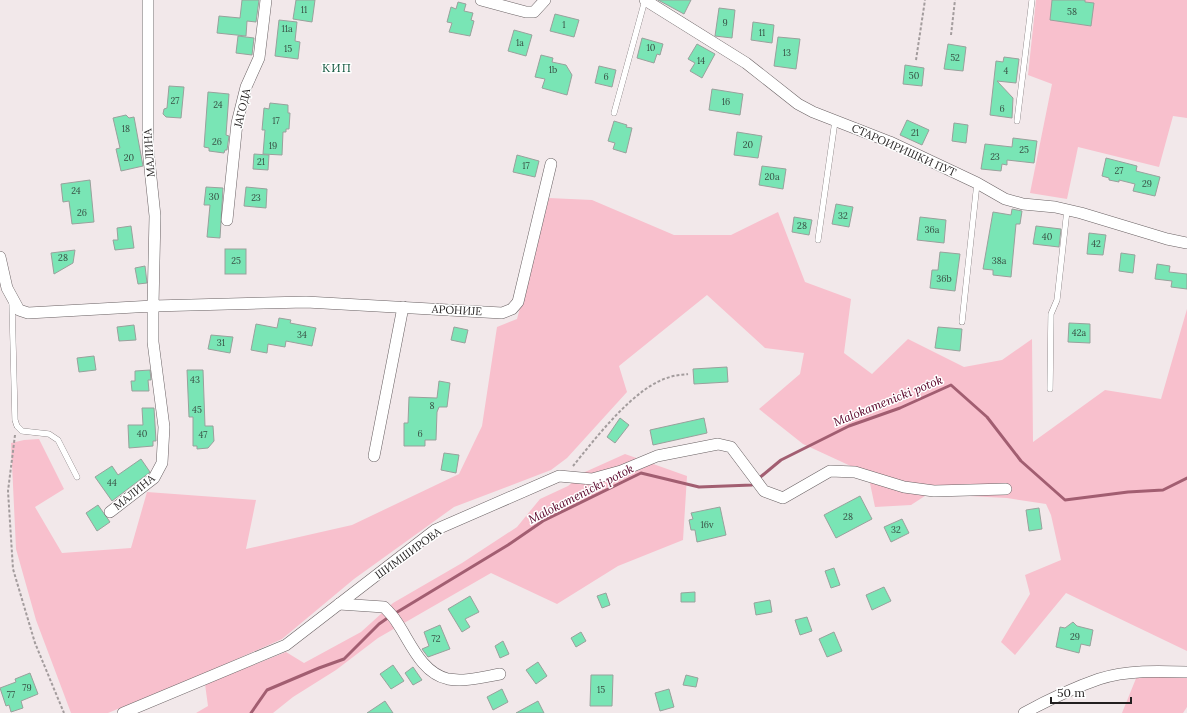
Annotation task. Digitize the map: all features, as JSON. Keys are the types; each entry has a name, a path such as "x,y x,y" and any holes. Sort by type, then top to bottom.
{"street":[{"name":"МАЛИНА","path":"110,512 154,478 162,462 164,427 153,342 155,216 148,149 148,0"},
{"name":"ЈАГОДА","path":"227,220 237,124 246,87 259,58 266,0"},
{"path":"480,0 526,12 534,12 545,0"},
{"name":"СТАРОИРИШКИ ПУТ","path":"645,0 746,63 798,104 835,121 890,142 977,183 1005,199 1023,204 1067,210 1167,239 1187,243"},
{"name":"АРОНИЈЕ","path":"153,306 306,302 502,313 514,307 518,302 551,164"},
{"path":"0,257 7,288 12,301 19,310 28,313 153,306"},
{"path":"374,456 402,307"},
{"name":"ШИМШИРОВА","path":"123,713 286,645 435,530 559,476 592,479 621,471 657,456 718,444 731,447 750,470 764,491 783,498 830,471 855,472 904,487 934,491 1006,489"},
{"path":"339,604 384,607 396,620 413,650 429,669 447,679 465,680 500,674"},
{"path":"1024,713 1068,691 1100,679 1135,672 1187,672"}],"lane":[{"path":"614,113 645,0"},
{"path":"1017,121 1032,0"},
{"path":"818,240 835,121"},
{"path":"962,322 977,183"},
{"path":"1050,389 1051,314 1057,300 1067,210"},
{"path":"12,301 15,420 17,426 22,431 49,434 58,440 77,477"}],"path":[{"path":"916,60 925,0"},
{"path":"951,35 955,0"},
{"path":"559,476 574,466 590,444 620,411 647,389 668,377 688,374"},
{"path":"17,426 11,456 8,490 13,569 35,643 64,713"}],"shaded area":[{"path":"1036,0 1187,0 1187,118 1173,116 1159,167 1078,147 1067,199 1030,193 1052,84 1028,75"},
{"path":"549,198 592,200 674,235 731,235 778,212 805,282 851,299 844,353 872,374 908,339 964,367 1002,360 1032,339 1033,442 1105,390 1161,399 1187,309 1187,651 1066,593 1015,655 1001,642 1030,594 1025,575 1061,560 1051,515 1046,504 1007,498 928,494 911,505 875,507 868,474 803,444 759,409 800,374 804,353 765,348 707,295 619,366 627,392 567,458 551,470 454,507 354,579 282,639 203,674 108,713 71,713 36,620 16,549 11,443 39,439 64,489 35,507 62,553 131,548 147,492 256,500 246,549 352,525 459,474 482,426 497,327 517,319"},
{"path":"625,454 687,476 683,540 618,566 557,604 491,573 378,638 336,670 293,697 273,713 196,713 208,706 205,684 286,652 304,663 361,632 393,603 462,563 517,527 540,499 568,486 585,472"},
{"path":"1187,670 1187,707 1183,713 1122,713 1137,676"}],"building":[{"path":"242,0 259,0 256,22 247,21 246,36 217,33 219,16 240,18"},
{"path":"296,0 315,0 312,22 293,19"},
{"path":"658,0 691,0 684,14"},
{"path":"1052,0 1085,0 1085,2 1094,3 1091,26 1050,20"},
{"path":"458,2 466,4 464,11 473,13 471,20 474,21 470,36 449,32 452,23 447,22 451,7 456,9"},
{"path":"719,8 735,10 732,38 715,36"},
{"path":"555,14 579,20 574,37 550,31"},
{"path":"279,20 297,22 295,41 300,42 298,59 275,56"},
{"path":"753,22 774,25 772,43 751,40"},
{"path":"514,30 532,35 526,56 508,51"},
{"path":"238,36 254,38 252,55 236,53"},
{"path":"778,37 800,39 796,69 774,66"},
{"path":"642,38 663,44 660,55 657,54 654,63 637,58"},
{"path":"697,44 715,54 702,78 690,71 695,63 688,59"},
{"path":"948,44 966,47 963,71 944,69"},
{"path":"541,55 553,58 552,62 566,65 572,75 567,95 542,88 545,79 535,77"},
{"path":"1004,57 1019,59 1016,83 997,81 1013,98 1012,118 990,115 996,61 1003,62"},
{"path":"905,65 924,68 922,86 903,84"},
{"path":"599,66 616,70 612,87 595,83"},
{"path":"169,86 184,87 181,118 166,117 163,114 164,109 167,108"},
{"path":"712,89 743,94 740,115 709,110"},
{"path":"208,92 229,94 226,135 229,136 227,150 225,150 224,153 209,151 209,148 204,147"},
{"path":"270,103 288,105 288,113 290,113 289,129 286,129 286,132 283,132 282,155 263,154 265,130 262,130 264,108 269,109"},
{"path":"126,115 129,118 134,117 143,166 121,171 116,149 120,148 113,118"},
{"path":"907,120 929,130 922,145 900,135"},
{"path":"614,121 627,125 626,127 632,128 626,153 613,149 615,143 608,141"},
{"path":"954,123 968,125 966,143 952,141"},
{"path":"737,132 762,136 758,158 734,155"},
{"path":"1013,138 1037,141 1034,163 1007,160 1007,165 1002,164 1001,171 981,169 985,144 1012,147"},
{"path":"254,154 269,155 268,170 253,169"},
{"path":"517,155 539,161 535,177 513,172"},
{"path":"1106,158 1137,166 1136,171 1160,177 1155,196 1133,191 1135,184 1119,180 1119,182 1109,180 1109,178 1102,176"},
{"path":"762,166 786,169 783,189 759,185"},
{"path":"90,180 94,222 72,224 69,201 63,202 61,184"},
{"path":"206,187 223,188 220,238 207,237 210,205 204,205"},
{"path":"246,187 267,189 266,208 244,206"},
{"path":"836,204 853,207 849,227 832,224"},
{"path":"1012,209 1022,211 1020,224 1016,224 1011,277 993,275 993,270 983,269 993,212 1011,215"},
{"path":"794,217 812,220 809,235 792,232"},
{"path":"920,217 946,220 944,243 917,240"},
{"path":"131,226 134,248 115,250 113,240 118,240 117,228"},
{"path":"1036,226 1061,229 1059,247 1033,244"},
{"path":"1089,233 1106,235 1103,255 1087,254"},
{"path":"225,249 246,249 246,274 225,274"},
{"path":"75,250 73,263 54,274 51,253"},
{"path":"940,252 960,254 955,291 930,288 932,270 938,270"},
{"path":"1121,253 1135,255 1133,273 1119,271"},
{"path":"1157,264 1170,266 1169,272 1187,274 1187,289 1171,287 1172,281 1155,279"},
{"path":"145,266 147,283 138,284 135,268"},
{"path":"279,318 291,320 290,323 316,328 312,346 286,341 285,347 268,344 267,353 251,350 256,324 277,328"},
{"path":"1069,323 1090,324 1090,343 1068,342"},
{"path":"134,325 136,340 119,341 117,327"},
{"path":"454,327 468,330 465,343 451,340"},
{"path":"938,327 962,329 960,351 935,348"},
{"path":"211,335 233,337 230,353 208,349"},
{"path":"94,356 96,370 79,372 77,358"},
{"path":"727,367 728,382 694,384 693,369"},
{"path":"150,370 151,380 148,380 149,391 132,391 131,381 135,381 135,371"},
{"path":"187,370 203,370 205,426 213,426 214,441 208,448 197,449 197,446 193,446 193,417 189,417"},
{"path":"439,381 450,383 447,407 439,407 437,412 436,440 425,440 425,446 404,446 404,423 408,423 409,397 437,398"},
{"path":"142,408 154,408 156,441 153,441 153,446 129,448 128,425 143,425"},
{"path":"620,418 629,425 615,443 607,437"},
{"path":"704,418 707,433 653,445 650,430"},
{"path":"444,453 459,455 456,473 441,470"},
{"path":"141,459 150,472 112,501 95,477 112,466 118,475"},
{"path":"860,496 872,519 836,538 824,515"},
{"path":"98,505 110,522 97,531 86,513"},
{"path":"720,507 726,535 697,542 695,530 691,530 689,520 693,519 691,513"},
{"path":"1039,508 1042,529 1029,531 1026,510"},
{"path":"902,519 909,533 891,542 884,527"},
{"path":"834,568 840,585 831,588 825,571"},
{"path":"884,587 891,601 872,610 866,595"},
{"path":"695,592 695,602 681,602 681,593"},
{"path":"606,593 610,605 602,608 597,596"},
{"path":"470,596 479,612 465,619 470,627 462,632 448,609"},
{"path":"770,600 772,612 756,615 754,603"},
{"path":"807,617 812,631 800,635 795,620"},
{"path":"1073,622 1077,626 1093,630 1090,646 1081,644 1079,653 1056,647 1060,627 1065,628"},
{"path":"440,625 450,649 428,657 422,649 429,646 424,632"},
{"path":"581,632 586,641 576,647 571,638"},
{"path":"834,632 842,651 827,657 819,639"},
{"path":"503,641 509,654 500,658 495,646"},
{"path":"538,662 547,676 536,684 526,670"},
{"path":"393,665 404,681 391,689 380,674"},
{"path":"413,667 422,680 413,685 405,673"},
{"path":"30,673 38,694 21,701 23,708 11,712 9,705 6,706 0,688 16,682 15,679"},
{"path":"591,675 613,675 612,706 590,706"},
{"path":"686,675 698,678 696,687 683,685"},
{"path":"502,689 508,702 493,710 487,697"},
{"path":"669,689 674,707 660,711 655,693"},
{"path":"385,701 393,713 367,713"},
{"path":"538,701 544,713 516,713"}],"waterway":[{"name":"Malokamenicki potok","path":"758,479 781,460 849,426 900,408 951,385 987,417 1021,461 1065,500 1128,492 1163,490 1187,478"},
{"name":"Malokamenicki potok","path":"394,614 508,545 543,521 641,473 699,487 752,485 754,483"},
{"name":"Malokamenicki potok","path":"251,713 267,690 344,659 379,624 389,617"}],"district":[{"name":"КИП","path":"337,68"}]}
